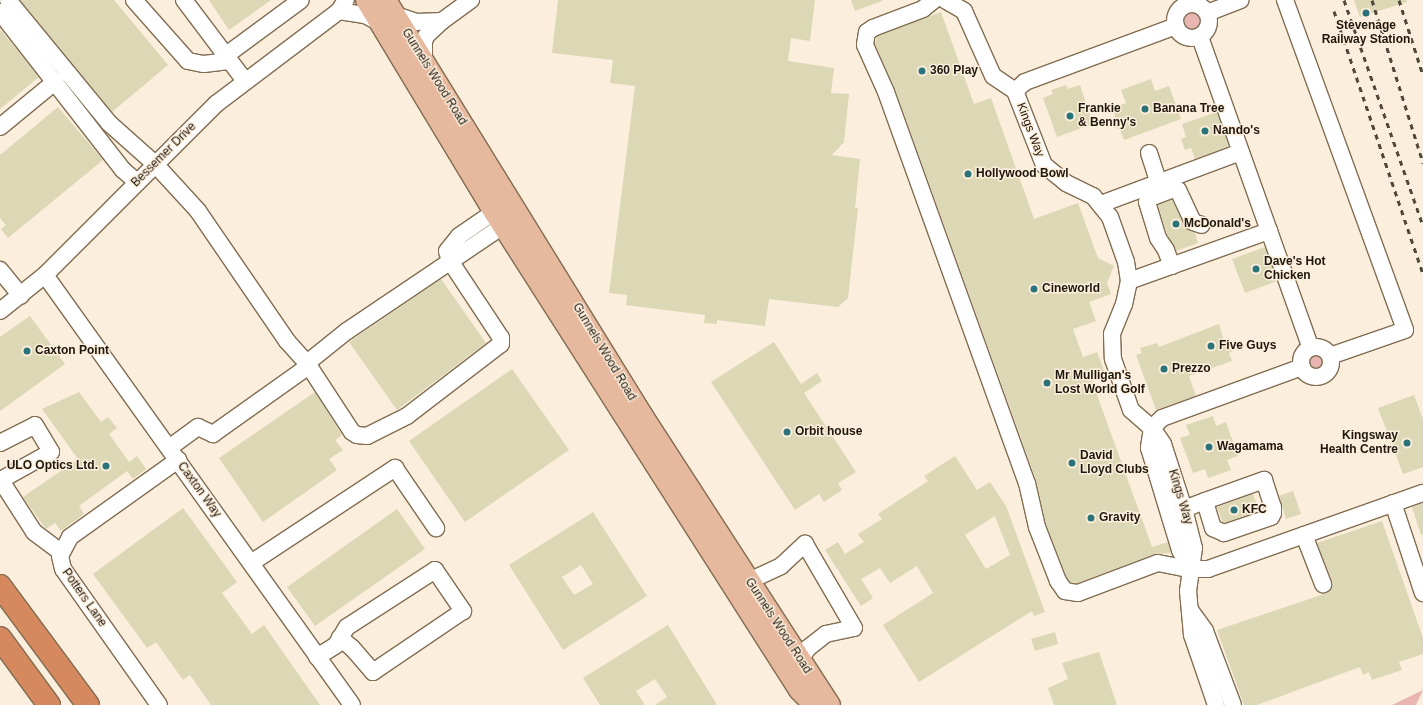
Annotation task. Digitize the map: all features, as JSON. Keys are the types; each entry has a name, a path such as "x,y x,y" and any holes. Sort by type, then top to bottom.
{"highway":[{"path":"0,586 88,705"},
{"path":"0,638 49,705"}],"main road":[{"name":"Gunnels Wood Road","path":"366,0 387,13 424,60 643,416 800,660 825,704"},
{"name":"Gunnels Wood Road","path":"387,13 499,218 801,698 825,704"}],"street":[{"path":"8,0 109,123 155,164 198,211 287,341 307,363 352,432 367,436 413,412 495,351 501,344 501,338 450,260 447,248 459,236 499,218"},
{"path":"134,0 188,61 204,64 227,58 301,0"},
{"path":"184,0 245,81"},
{"path":"424,60 424,42 442,21 471,0"},
{"path":"934,0 923,9 873,28 867,32 865,45 886,92 1027,483 1037,526 1058,581 1065,591 1078,593 1158,563 1190,569 1208,569 1423,493"},
{"name":"Kings Way","path":"945,0 964,11 993,76 1015,91 1044,165 1066,183 1093,196 1110,217 1126,262 1129,281 1124,304 1114,326 1112,351 1131,410 1152,428 1164,444 1184,509 1194,548 1188,592 1192,635 1216,705"},
{"path":"1207,13 1241,0"},
{"path":"1285,0 1405,330 1330,356"},
{"name":"Bessemer Drive","path":"0,311 21,296 45,275 216,104 343,6 365,15 387,13 416,22 442,21"},
{"path":"1186,6 1199,6 1207,13 1208,28 1200,37 1184,36 1176,26 1177,14 1186,6"},
{"path":"0,12 56,81 123,170 137,182"},
{"path":"1015,91 1025,82 1176,26"},
{"path":"1200,37 1311,348"},
{"path":"0,128 56,81"},
{"path":"1101,204 1241,152"},
{"path":"1149,153 1159,182"},
{"path":"1172,266 1166,250 1158,238 1147,202 1150,198 1174,189 1178,190 1193,222 1202,225"},
{"path":"307,363 347,331 468,249 499,218"},
{"path":"1129,281 1269,231"},
{"path":"459,236 468,249"},
{"path":"0,270 21,296"},
{"name":"Caxton Way","path":"45,275 352,705"},
{"path":"1311,348 1322,348 1330,356 1329,370 1323,376 1308,375 1302,367 1304,354 1311,348"},
{"name":"Potters Lane","path":"159,705 63,569 60,562 61,552 70,537 173,454 198,428 213,434 303,370 307,363"},
{"path":"1152,428 1162,418 1302,367"},
{"path":"0,443 35,425 51,452 0,479 34,532 61,552"},
{"name":"Kings Way","path":"1152,428 1149,448 1180,550 1190,569"},
{"path":"251,563 395,468 436,528"},
{"path":"1184,509 1205,501"},
{"path":"1393,503 1423,593"},
{"path":"1304,535 1324,584"},
{"path":"749,581 781,566 805,544 854,628 826,634 808,648 800,660"},
{"path":"318,657 336,645 340,638 347,627 434,570 463,611 373,672 352,648 340,638"},
{"path":"1190,610 1205,631 1233,705"}],"shaded area":[{"path":"1193,13 1199,16 1202,22 1199,28 1193,31 1187,28 1184,22 1187,16"},
{"path":"1317,353 1323,356 1326,362 1323,368 1317,371 1311,368 1308,362 1311,356"},
{"path":"1423,690 1416,705 1392,705"}],"building":[{"path":"20,0 114,0 168,65 112,112"},
{"path":"209,0 271,0 229,30"},
{"path":"558,0 815,0 810,41 791,38 788,61 834,68 831,93 849,94 844,142 832,155 860,159 855,208 858,208 848,298 838,307 769,299 765,326 717,320 717,324 704,323 705,315 626,305 627,295 609,293 635,86 610,83 613,60 552,53"},
{"path":"851,0 882,0 882,1 855,11"},
{"name":"Stevenage Railway Station","path":"1354,0 1407,0 1407,2 1360,17"},
{"path":"941,12 974,104 991,98 1034,219 1078,203 1098,258 1114,266 1107,283 1111,294 1089,302 1096,321 1073,329 1083,357 1097,352 1106,376 1092,381 1152,547 1168,542 1171,553 1155,554 1077,583 1070,582 1066,576 1046,524 1036,480 895,89 875,44 877,36"},
{"path":"0,29 39,77 0,109"},
{"name":"Banana Tree","path":"1151,79 1155,91 1169,86 1181,119 1124,140 1120,130 1112,126 1116,119 1112,108 1126,103 1121,90"},
{"name":"Frankie & Benny's","path":"1066,85 1068,89 1080,85 1093,124 1057,137 1043,98 1053,94 1051,90"},
{"path":"58,107 103,160 8,238 1,229 6,225 0,218 0,155"},
{"name":"Nando's","path":"1217,112 1229,146 1195,159 1191,148 1185,150 1181,139 1186,137 1182,124"},
{"name":"McDonald's","path":"1172,200 1185,226 1195,233 1198,243 1176,251 1167,234 1158,205"},
{"name":"Dave's Hot Chicken","path":"1265,247 1277,281 1245,293 1232,259"},
{"path":"441,279 486,343 397,410 349,342"},
{"name":"Caxton Point","path":"30,316 65,364 0,411 0,337"},
{"path":"1219,324 1224,341 1229,339 1233,351 1229,353 1232,361 1189,376 1196,396 1156,410 1136,355 1142,353 1140,348 1157,343 1159,347"},
{"name":"Orbit house","path":"774,342 801,384 817,373 822,381 804,393 856,472 838,483 842,490 824,502 819,494 795,510 711,382"},
{"path":"512,369 569,450 465,522 409,441"},
{"name":"ULO Optics Ltd.","path":"79,392 101,422 108,417 117,428 109,434 129,462 137,456 146,469 133,479 127,471 79,506 84,514 61,531 55,523 46,529 23,497 78,459 42,409"},
{"path":"315,392 342,435 335,440 343,450 329,459 337,470 263,522 219,458"},
{"name":"Kingsway Health Centre","path":"1414,395 1423,419 1423,467 1403,474 1378,408"},
{"name":"Wagamama","path":"1213,416 1216,426 1226,422 1238,456 1227,460 1231,470 1208,478 1205,469 1193,473 1180,438 1190,435 1186,425"},
{"path":"955,456 977,490 990,482 1006,506 1045,612 1034,616 1032,611 919,682 883,625 933,593 917,566 890,583 880,568 861,579 873,598 861,606 825,550 838,542 845,554 864,542 858,534 882,519 878,514 928,481 924,476","holes":["995,516 1010,555 986,569 965,535"]},
{"path":"1293,491 1301,514 1286,519 1279,496"},
{"name":"KFC","path":"1253,494 1257,505 1251,507 1254,513 1224,523 1222,521 1217,507"},
{"path":"1423,503 1423,535 1421,535 1412,507"},
{"path":"183,508 237,582 222,593 252,634 264,625 320,705 211,705 190,675 183,680 156,642 147,648 93,574"},
{"path":"397,509 425,549 315,626 287,587"},
{"path":"593,512 647,596 563,650 509,565","holes":["581,565 593,584 574,595 562,577"]},
{"path":"1382,521 1423,638 1423,654 1399,662 1402,670 1372,680 1369,672 1363,675 1360,667 1257,705 1244,705 1217,630 1327,593 1332,588 1332,581 1317,543"},
{"path":"668,625 717,705 655,705 667,697 655,679 636,691 645,705 600,705 583,678"},
{"path":"1055,632 1058,644 1035,651 1031,639"},
{"path":"1099,652 1117,705 1054,705 1048,688 1068,679 1062,663"}],"railway":[{"path":"1344,0 1423,225"},
{"path":"1372,0 1423,163"},
{"path":"1399,0 1423,75"},
{"path":"1334,11 1423,274"}],"place":[{"name":"Stevenage Railway Station","path":"1366,13"},
{"name":"360 Play","path":"922,71"},
{"name":"Banana Tree","path":"1145,109"},
{"name":"Frankie & Benny's","path":"1070,116"},
{"name":"Nando's","path":"1205,131"},
{"name":"Hollywood Bowl","path":"968,174"},
{"name":"McDonald's","path":"1176,224"},
{"name":"Dave's Hot Chicken","path":"1256,269"},
{"name":"Cineworld","path":"1034,289"},
{"name":"Five Guys","path":"1211,346"},
{"name":"Caxton Point","path":"27,351"},
{"name":"Prezzo","path":"1164,369"},
{"name":"Mr Mulligan's Lost World Golf","path":"1047,383"},
{"name":"Orbit house","path":"787,432"},
{"name":"Kingsway Health Centre","path":"1407,443"},
{"name":"Wagamama","path":"1209,447"},
{"name":"David Lloyd Clubs","path":"1072,463"},
{"name":"ULO Optics Ltd.","path":"106,466"},
{"name":"KFC","path":"1234,510"},
{"name":"Gravity","path":"1091,518"}]}
